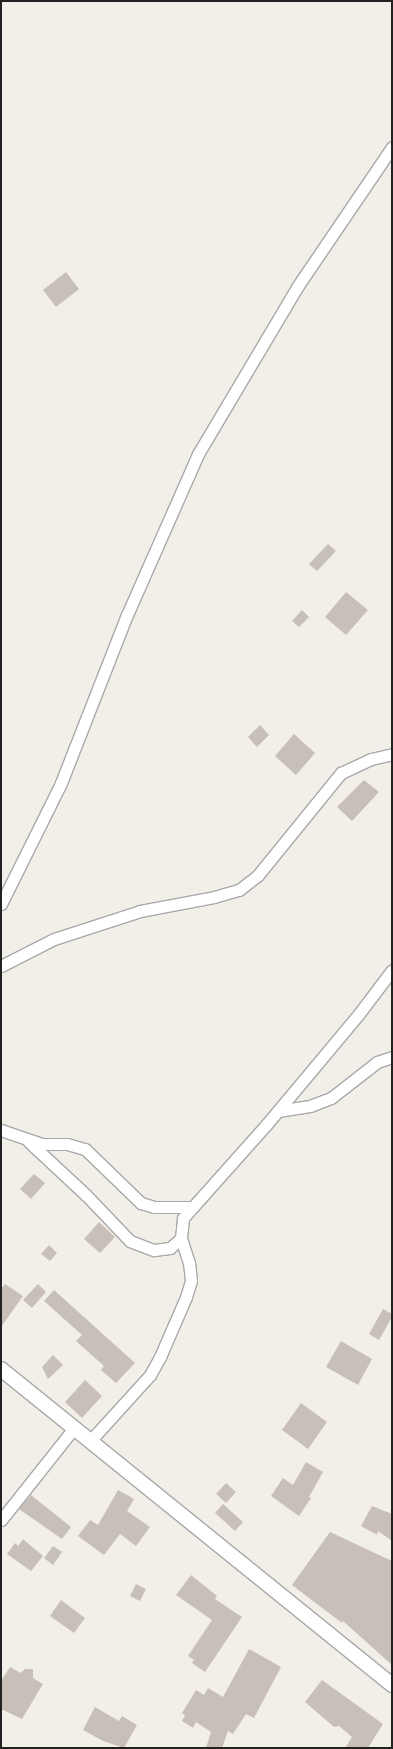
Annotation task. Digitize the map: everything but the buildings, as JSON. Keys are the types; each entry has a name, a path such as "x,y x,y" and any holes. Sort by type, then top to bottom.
{"street":[{"path":"1,904 61,783 127,615 198,454 297,286 392,147"},
{"path":"1,966 54,939 140,911 214,898 239,890 258,875 341,773 371,759 392,754"},
{"path":"90,1441 150,1375 179,1316 191,1281 181,1238 183,1218 278,1111 358,1015 392,970"},
{"path":"278,1111 310,1106 332,1098 377,1062 392,1057"},
{"path":"1,1130 42,1144 67,1144 85,1149 141,1204 154,1207 193,1207"},
{"path":"25,1138 86,1195 130,1240 154,1250 170,1248 181,1238"},
{"path":"1,1370 392,1685"},
{"path":"1,1520 74,1428"}]}
